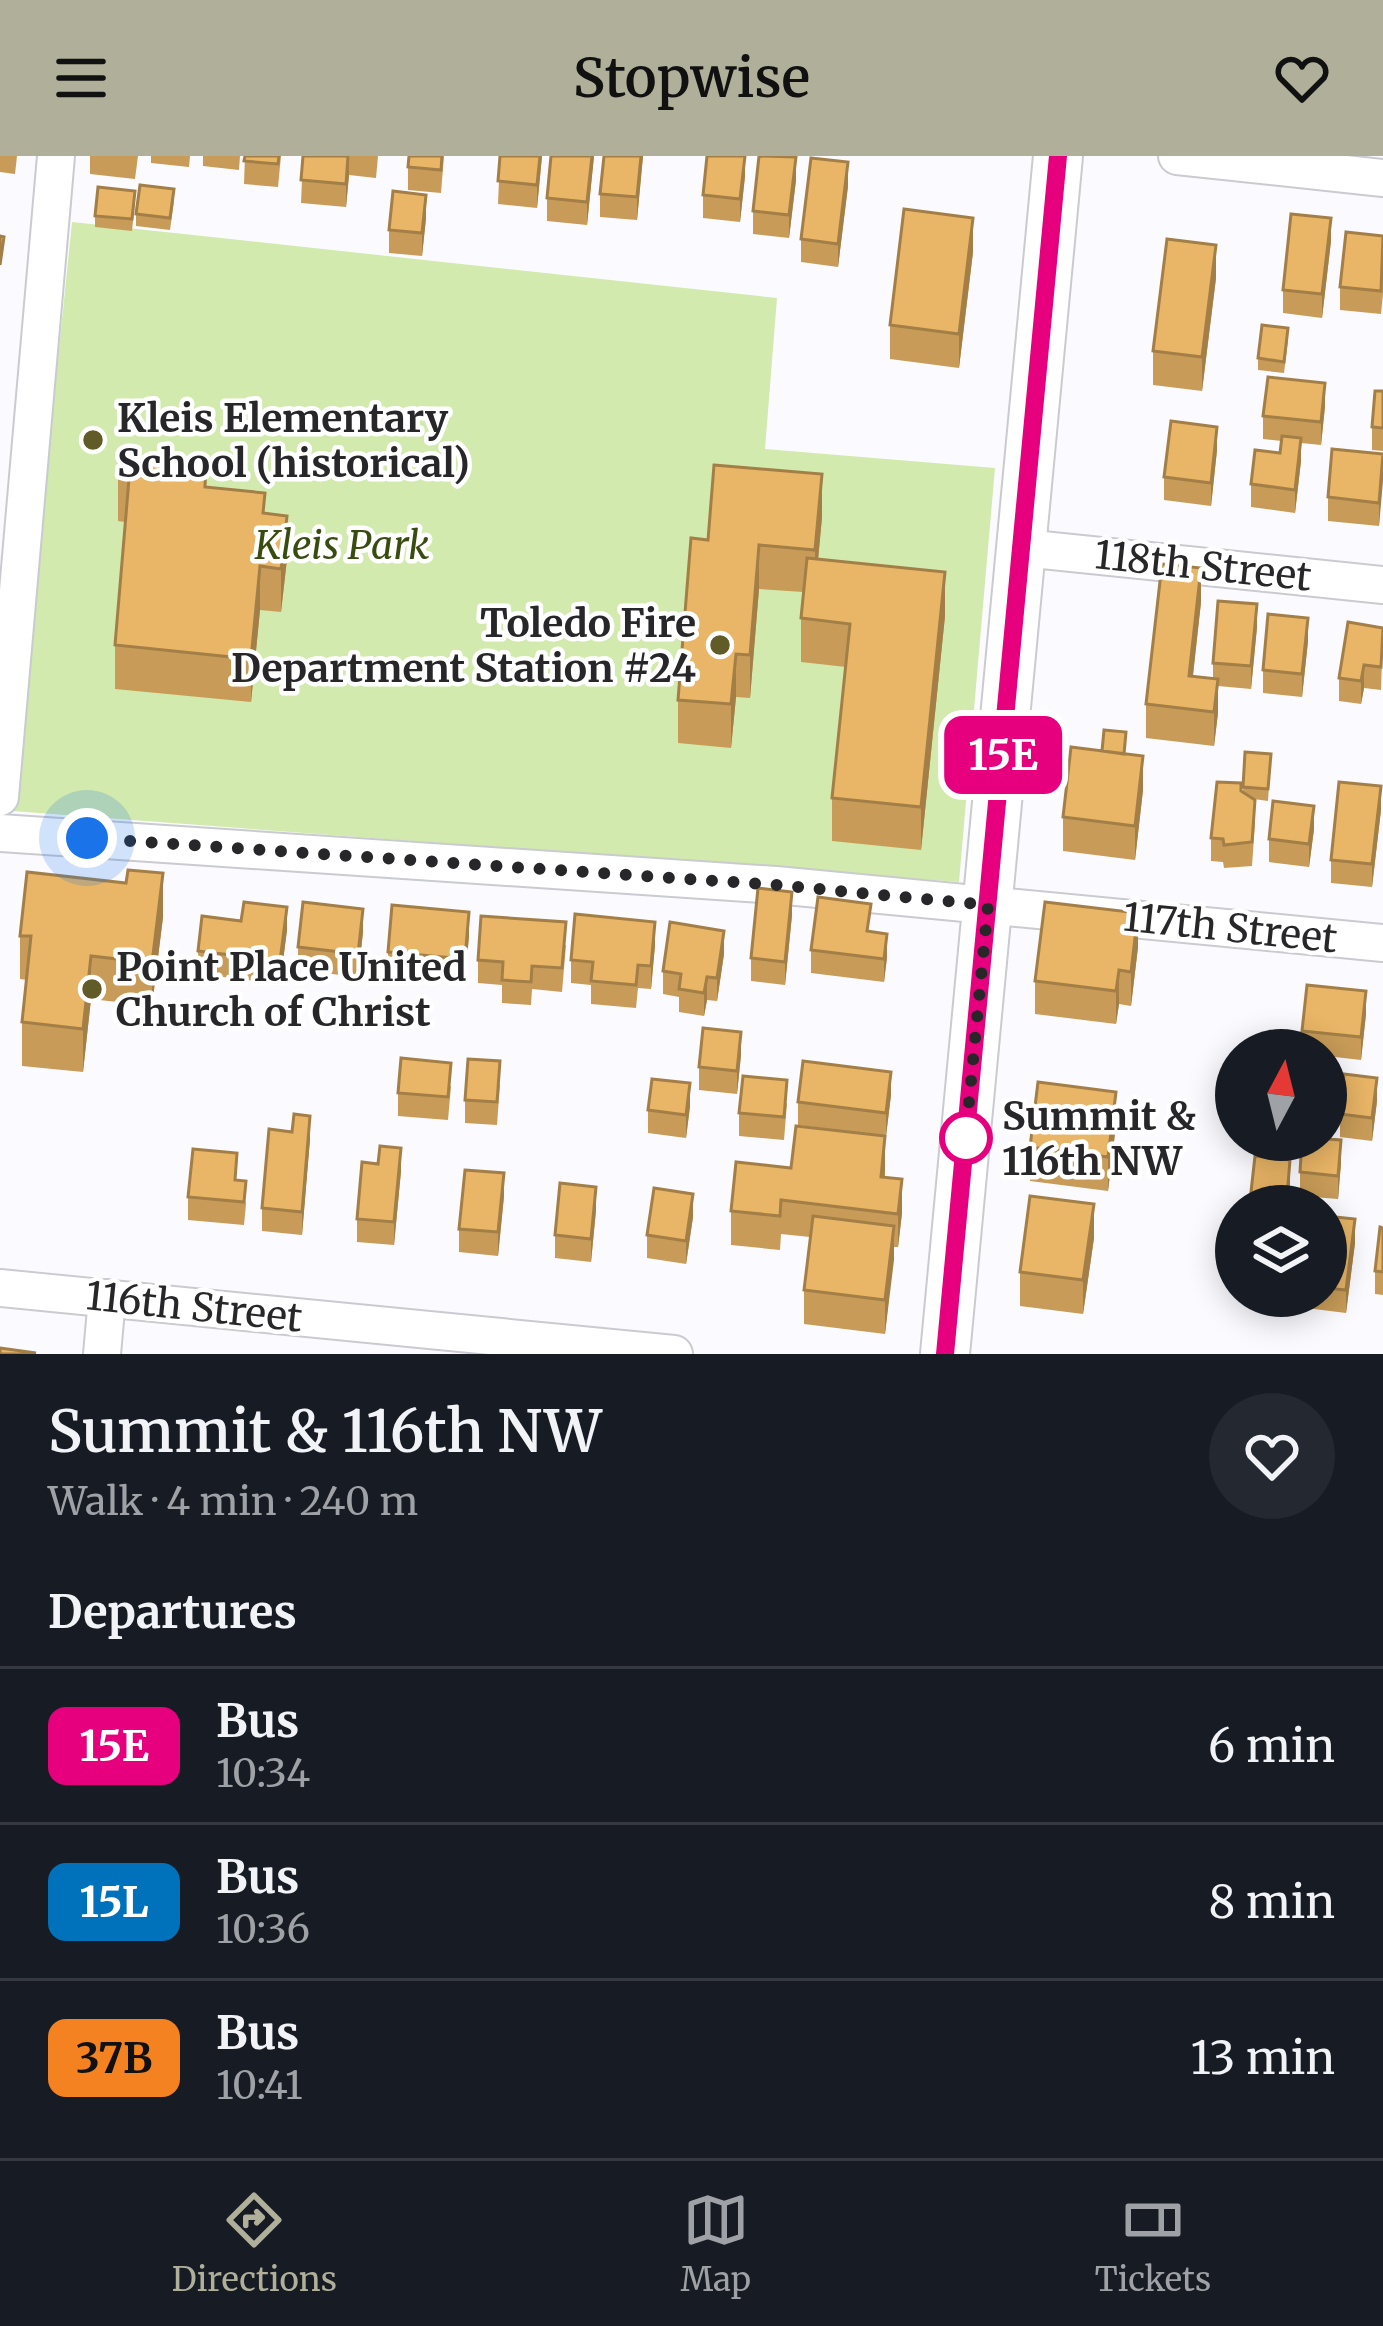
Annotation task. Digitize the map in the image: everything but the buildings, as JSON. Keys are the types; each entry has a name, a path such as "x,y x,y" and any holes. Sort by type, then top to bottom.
{"main road":[{"path":"945,1354 1058,156"}],"street":[{"path":"0,797 16,427 56,156"},
{"path":"1177,156 1383,178"},
{"name":"118th Street","path":"1023,548 1383,585"},
{"name":"117th Street","path":"0,832 752,883 1383,943"},
{"name":"116th Street","path":"0,1288 674,1354"},
{"path":"102,1354 107,1298"}],"green space":[{"name":"Kleis Park","path":"72,222 777,298 765,449 995,468 959,882 12,811"}],"bus line":[{"name":"15E","path":"945,1354 1058,156"}],"place":[{"name":"Kleis Elementary School (historical)","path":"93,440"},
{"name":"Toledo Fire Department Station #24","path":"720,645"},
{"name":"Point Place United Church of Christ","path":"92,989"},
{"name":"Summit & 116th NW","path":"966,1138"}],"route":[{"path":"87,838 776,885 988,905 964,1153 966,1138"}]}
